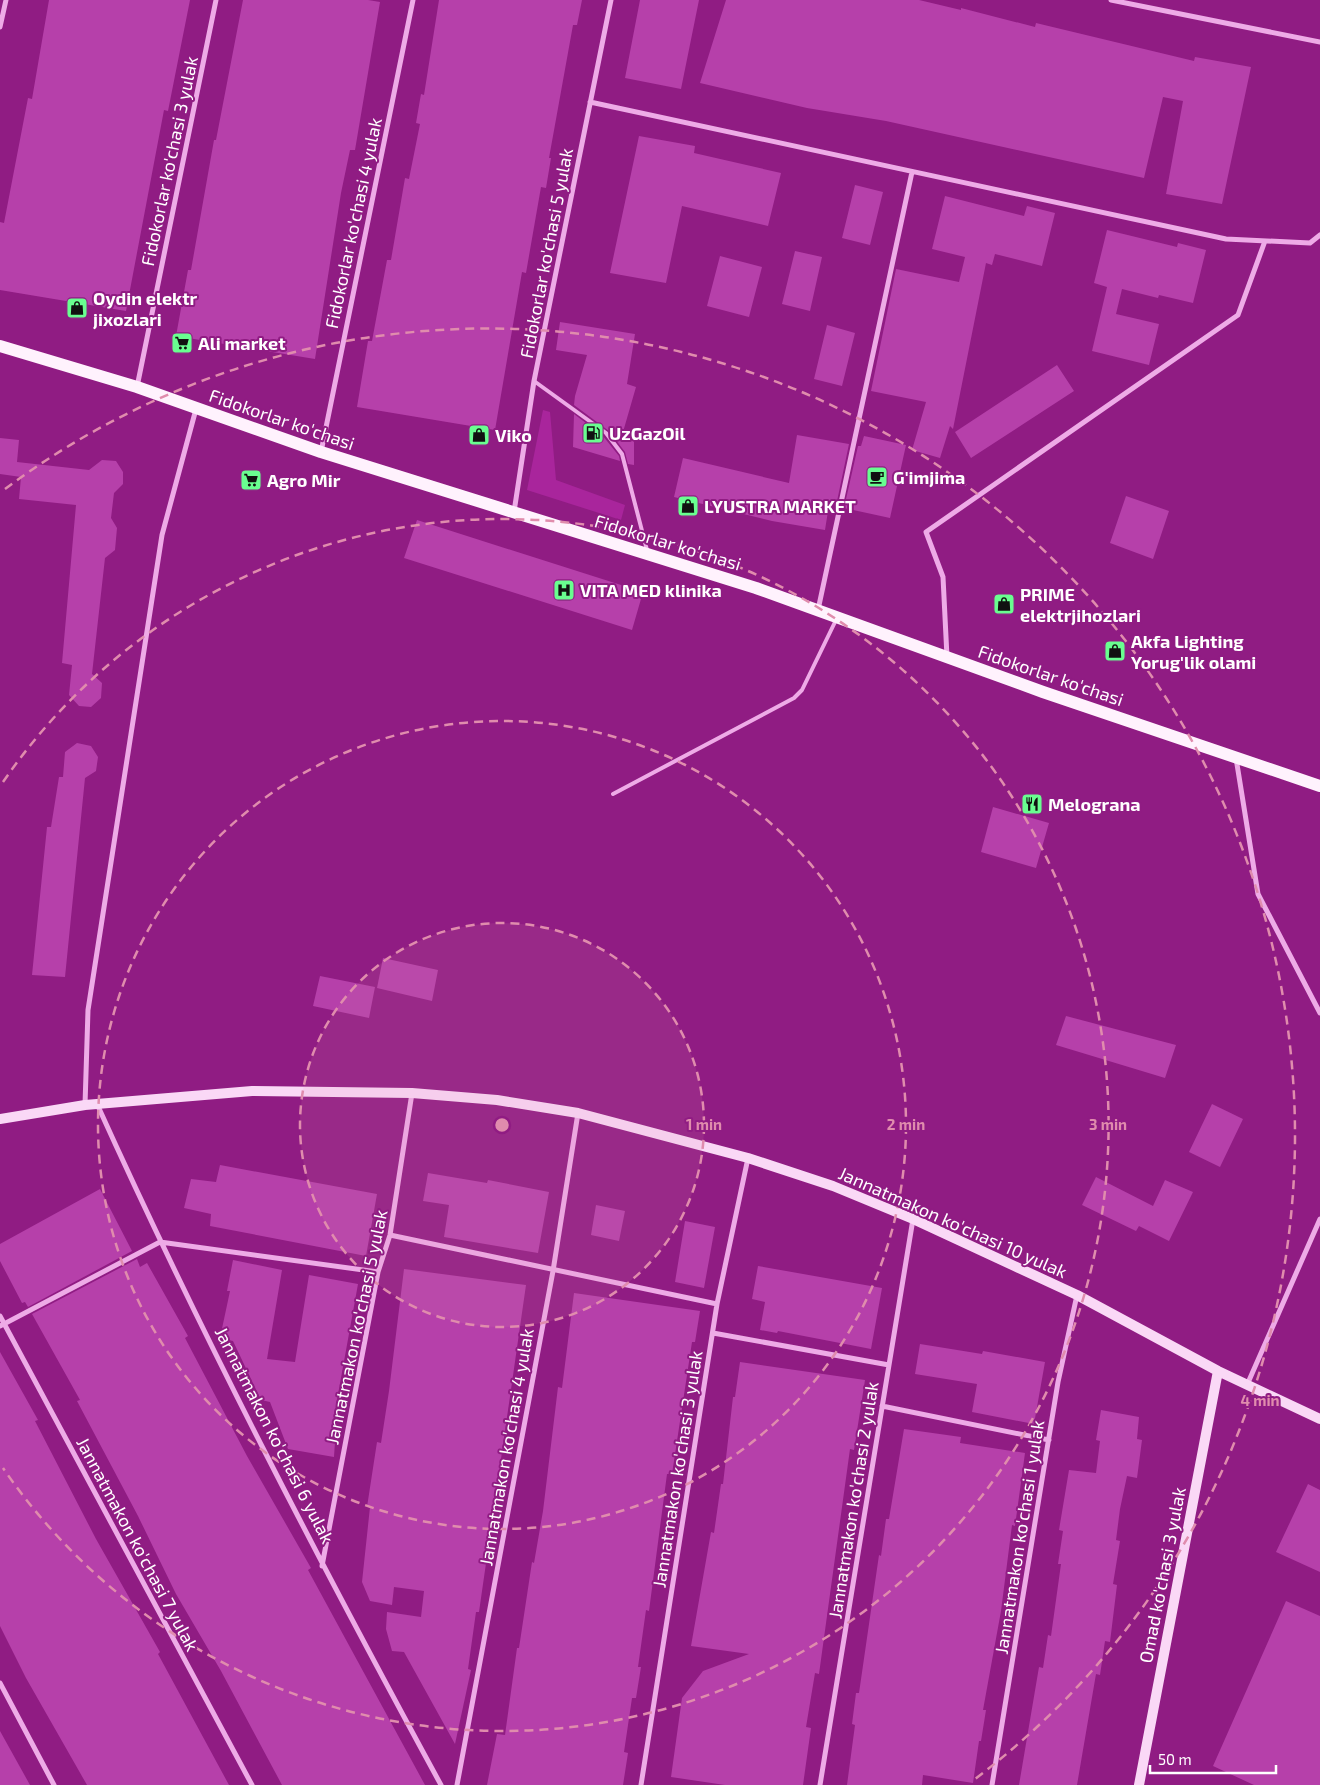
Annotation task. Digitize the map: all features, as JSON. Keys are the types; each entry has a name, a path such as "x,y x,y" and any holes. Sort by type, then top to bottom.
{"main road":[{"name":"Fidokorlar ko'chasi","path":"0,346 137,387 321,452 648,554 818,610 947,657 1320,786"}],"street":[{"path":"0,27 6,0"},
{"name":"Fidokorlar ko'chasi 3 yulak","path":"137,387 216,0"},
{"name":"Fidokorlar ko'chasi 4 yulak","path":"321,452 413,0"},
{"name":"Fidokorlar ko'chasi 5 yulak","path":"514,512 534,380 611,0"},
{"path":"1111,0 1320,42"},
{"path":"590,102 1226,239 1310,243 1320,235"},
{"path":"818,610 912,172"},
{"path":"947,657 943,577 926,532 1238,315 1265,241"},
{"path":"85,1105 88,1010 160,545 197,407"},
{"path":"1236,757 1258,894 1320,1012"},
{"name":"Jannatmakon ko'chasi 10 yulak","path":"97,1104 252,1091 412,1093 497,1100 578,1113 748,1158 832,1186 913,1219 1077,1295 1218,1371 1320,1419"},
{"name":"Jannatmakon ko'chasi 5 yulak","path":"322,1566 378,1272 390,1235 412,1093"},
{"path":"0,1119 97,1104"},
{"name":"Jannatmakon ko'chasi 6 yulak","path":"97,1104 160,1242 322,1566 440,1785"},
{"name":"Jannatmakon ko'chasi 4 yulak","path":"457,1785 552,1271 578,1113"},
{"name":"Jannatmakon ko'chasi 3 yulak","path":"641,1785 713,1333 748,1158"},
{"name":"Jannatmakon ko'chasi 2 yulak","path":"820,1785 913,1219"},
{"path":"1247,1384 1320,1219"},
{"path":"390,1235 552,1271 718,1304"},
{"path":"2,1325 160,1242 378,1272"},
{"name":"Jannatmakon ko'chasi 1 yulak","path":"992,1785 1058,1382 1077,1295"},
{"name":"Jannatmakon ko'chasi 7 yulak","path":"0,1316 2,1325 252,1785"},
{"path":"713,1333 888,1365"},
{"name":"Omad ko'chasi 3 yulak","path":"1139,1785 1218,1371"},
{"path":"882,1406 1048,1440"},
{"path":"0,1683 54,1785"}],"lane":[{"path":"534,380 606,433 622,454 648,554"},
{"path":"613,794 794,698 802,690 837,618"}],"shaded area":[{"path":"543,410 550,412 556,480 625,505 621,520 527,490"}],"building":[{"path":"49,0 190,0 168,111 164,110 126,311 0,290 0,222 4,223 28,98 32,99"},
{"path":"243,0 368,0 380,2 355,150 350,150 341,193 315,359 176,336 188,270 191,270 214,140 216,140"},
{"path":"439,0 582,0 577,25 573,25 549,158 551,158 546,188 541,187 526,273 522,272 495,430 357,407 368,341 372,341 387,260 391,260 405,178 409,179 420,124 416,123 421,94 424,95"},
{"path":"640,0 699,0 681,89 625,78"},
{"path":"726,0 919,0 961,10 961,8 1035,27 1036,23 1194,61 1195,57 1251,67 1222,204 1166,194 1183,101 1163,97 1144,178 886,121 807,108 700,83"},
{"path":"639,136 695,146 694,153 781,173 768,226 682,206 666,283 610,273"},
{"path":"855,185 883,192 870,245 842,238"},
{"path":"945,196 1024,216 1027,206 1055,213 1042,266 995,254 992,265 986,263 953,429 950,426 940,458 912,450 926,402 871,391 896,269 959,282 965,257 932,249"},
{"path":"1107,230 1177,247 1178,243 1206,250 1193,303 1159,295 1158,298 1122,289 1116,314 1159,324 1149,365 1092,351 1107,287 1094,283"},
{"path":"795,251 822,257 810,311 782,304"},
{"path":"720,256 762,267 749,317 707,306"},
{"path":"560,322 635,334 627,384 636,387 623,432 634,435 634,465 628,464 625,452 609,431 574,405 587,355 556,350"},
{"path":"827,325 855,333 842,386 814,379"},
{"path":"1057,365 1074,391 971,458 955,432"},
{"path":"574,414 603,436 619,456 620,461 573,447"},
{"path":"797,435 849,444 836,506 829,505 825,530 772,521 674,497 683,458 789,483"},
{"name":"G'imjima","path":"864,436 906,445 890,518 844,508 858,446 861,446"},
{"path":"0,438 19,440 17,462 89,470 102,460 116,461 123,472 123,484 114,493 111,518 117,528 115,550 105,558 92,674 102,683 101,698 91,707 79,706 69,695 72,665 62,663 76,505 19,499 21,477 0,474"},
{"path":"1126,496 1169,511 1153,559 1110,543"},
{"path":"417,520 643,592 632,630 404,558"},
{"path":"77,743 91,746 98,757 96,771 85,778 65,977 32,975 47,827 51,827 59,777 63,777 65,752"},
{"path":"993,807 1049,823 1036,868 981,852"},
{"path":"383,958 438,970 432,1001 377,988"},
{"path":"320,976 375,987 369,1018 313,1006"},
{"path":"1066,1016 1176,1045 1165,1078 1056,1045"},
{"path":"1212,1104 1243,1119 1220,1167 1189,1152"},
{"path":"220,1165 377,1194 366,1256 210,1226 211,1214 184,1208 191,1179 216,1182"},
{"path":"428,1173 487,1183 488,1180 549,1192 538,1253 444,1237 449,1205 423,1201"},
{"path":"1096,1177 1153,1206 1165,1180 1193,1192 1169,1241 1139,1226 1136,1231 1082,1205"},
{"path":"100,1189 132,1251 28,1307 25,1302 22,1303 0,1261 0,1244"},
{"path":"596,1205 625,1211 619,1241 591,1235"},
{"path":"685,1221 715,1227 704,1288 675,1282"},
{"path":"137,1259 140,1267 147,1263 188,1336 185,1338 247,1456 311,1568 308,1570 425,1785 282,1785 221,1671 176,1594 138,1516 77,1401 80,1400 32,1314"},
{"path":"233,1260 282,1270 267,1359 295,1362 309,1275 358,1284 335,1411 337,1411 334,1457 288,1449 270,1402 261,1400 233,1341 220,1338 230,1291 227,1291"},
{"path":"758,1266 882,1288 871,1349 778,1331 777,1333 760,1330 765,1302 752,1299"},
{"path":"404,1269 526,1285 479,1612 476,1612 468,1669 471,1670 455,1744 404,1652 392,1651 386,1629 387,1612 421,1617 424,1591 394,1587 392,1605 370,1601 362,1582 370,1507 367,1507 377,1442 381,1443"},
{"path":"574,1293 700,1311 695,1342 692,1342 672,1474 667,1474 649,1611 646,1610 638,1667 641,1667 636,1698 632,1698 624,1752 628,1753 623,1785 487,1785 497,1734 505,1735 517,1648 519,1648 532,1562 534,1563 543,1511 558,1387 562,1388"},
{"path":"920,1344 982,1354 983,1351 1045,1362 1034,1424 972,1412 977,1384 915,1374"},
{"path":"0,1352 38,1420 35,1421 96,1539 160,1652 158,1654 229,1785 87,1785 26,1678 0,1626"},
{"path":"740,1362 865,1380 854,1450 850,1449 819,1674 815,1673 806,1727 811,1728 803,1785 725,1785 671,1777 682,1698 703,1671 749,1654 691,1646 711,1532 714,1533 721,1484 723,1484 733,1397 735,1397"},
{"path":"1101,1410 1139,1417 1137,1439 1142,1440 1137,1478 1127,1476 1120,1509 1116,1540 1120,1541 1113,1584 1117,1585 1110,1642 1105,1641 1100,1675 1096,1674 1077,1785 1019,1785 1039,1667 1043,1668 1048,1635 1051,1636 1061,1564 1058,1564 1063,1531 1059,1530 1069,1470 1096,1473 1100,1441 1096,1440"},
{"path":"904,1429 961,1437 960,1443 1025,1453 1015,1526 1012,1525 1001,1611 983,1710 986,1710 973,1783 923,1775 922,1785 847,1785 855,1725 852,1724 856,1693 859,1693 879,1555 881,1556 886,1519 889,1519"},
{"path":"1308,1484 1320,1490 1320,1572 1276,1552"},
{"path":"1286,1601 1320,1616 1320,1785 1254,1785 1213,1766"},
{"path":"0,1731 30,1785 0,1785"}],"place":[{"name":"Oydin elektr jixozlari","path":"77,308"},
{"name":"Ali market","path":"182,343"},
{"name":"UzGazOil","path":"593,433"},
{"name":"Viko","path":"479,435"},
{"name":"G'imjima","path":"877,477"},
{"name":"Agro Mir","path":"251,480"},
{"name":"LYUSTRA MARKET","path":"688,506"},
{"name":"VITA MED klinika","path":"564,590"},
{"name":"PRIME elektrjihozlari","path":"1004,604"},
{"name":"Akfa Lighting Yorug'lik olami","path":"1115,651"},
{"name":"Melograna","path":"1032,804"}]}
